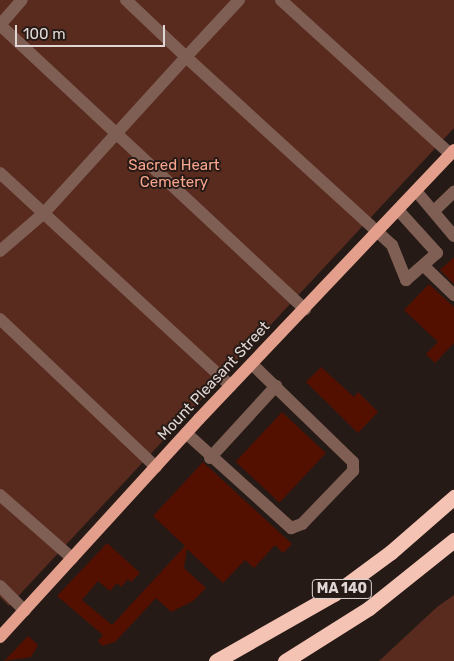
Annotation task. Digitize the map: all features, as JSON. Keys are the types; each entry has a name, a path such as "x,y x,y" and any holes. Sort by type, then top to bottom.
{"highway":[{"name":"MA 140","path":"216,661 334,594 391,552 454,497"},
{"name":"MA 140","path":"285,661 369,608 454,540"}],"main road":[{"name":"Mount Pleasant Street","path":"0,638 186,433 452,152"}],"lane":[{"path":"22,0 0,25 305,309"},
{"path":"126,0 392,245 406,280 436,255 436,250 398,210"},
{"path":"0,251 44,213 239,0"},
{"path":"281,0 452,152"},
{"path":"0,173 231,386"},
{"path":"416,191 454,236"},
{"path":"434,211 454,192"},
{"path":"424,266 454,295"},
{"path":"0,319 156,466"},
{"path":"186,433 210,458 291,528 302,524 353,470 353,462 252,364"},
{"path":"210,458 276,386"},
{"path":"0,495 72,558"},
{"path":"0,586 25,610"}],"green space":[{"name":"Sacred Heart Cemetery","path":"0,0 454,0 454,128 9,606 0,597"},
{"path":"454,595 454,661 379,661 437,607"}],"building":[{"path":"454,257 454,284 440,270"},
{"path":"429,284 454,307 454,343 435,363 426,354 438,342 404,310"},
{"path":"321,367 354,397 358,392 378,412 358,433 306,382"},
{"path":"282,412 326,453 280,503 236,462"},
{"path":"203,462 292,544 283,553 275,545 254,568 245,560 223,583 187,549 184,568 206,588 193,601 171,612 156,598 115,642 102,646 98,641 103,635 57,596 107,543 140,573 131,582 128,579 121,587 117,583 110,591 98,581 82,600 112,625 185,546 153,516"},
{"path":"28,636 38,645 31,657 4,661"}]}
